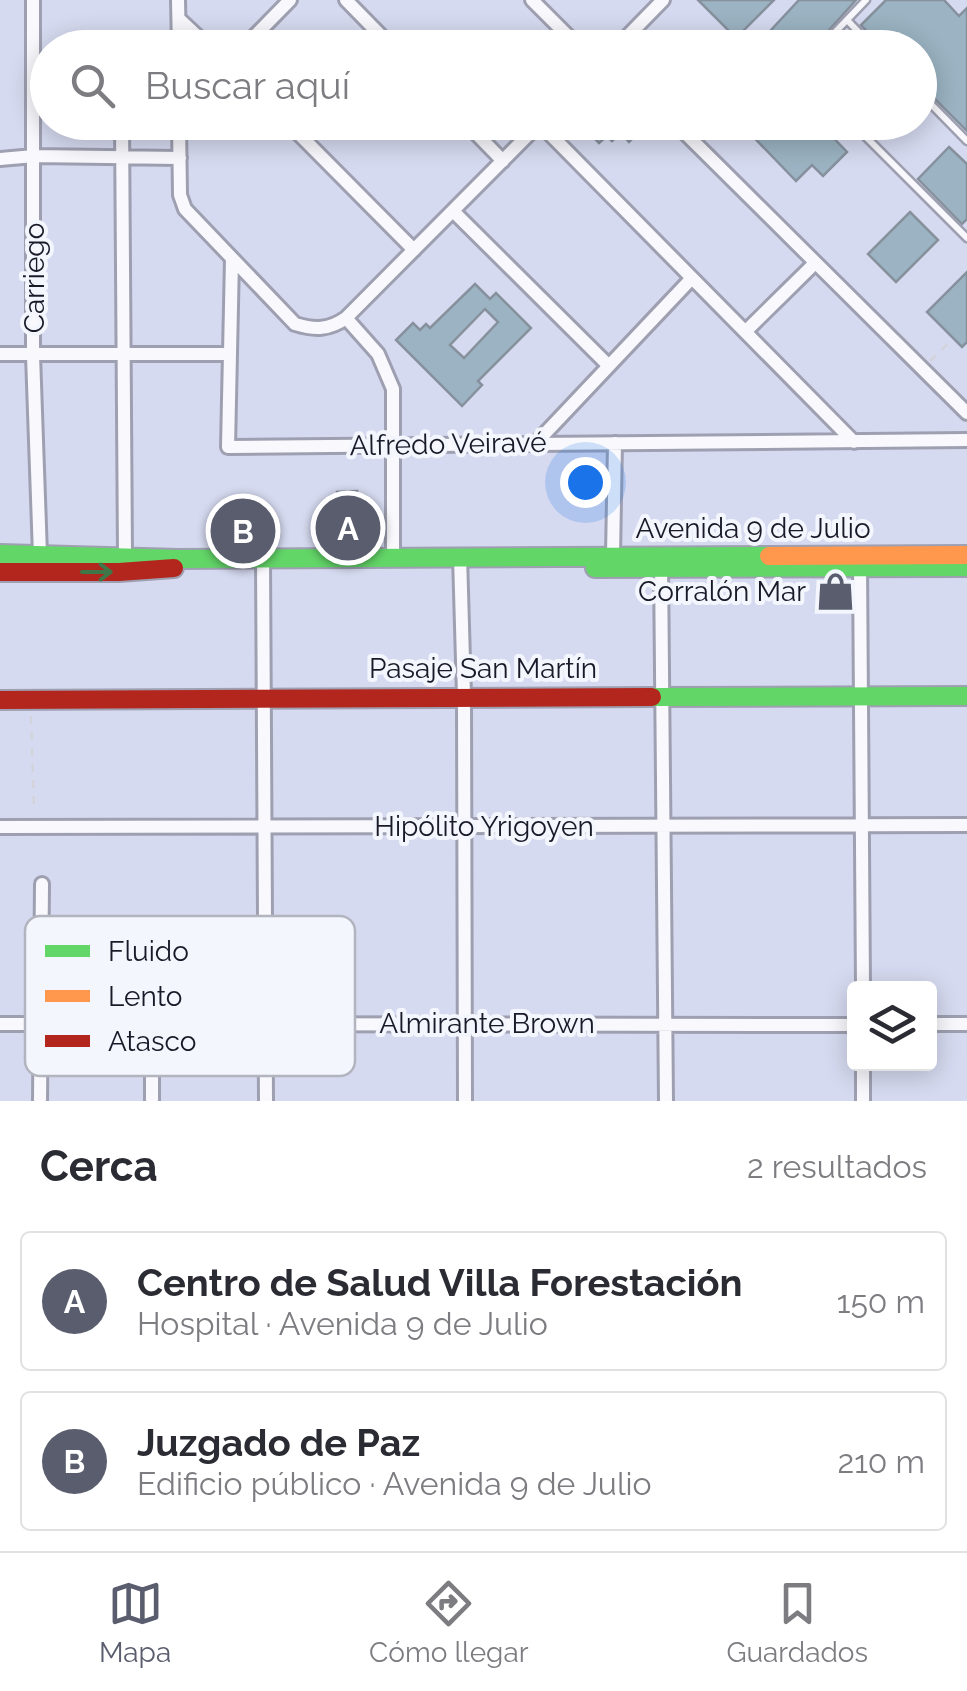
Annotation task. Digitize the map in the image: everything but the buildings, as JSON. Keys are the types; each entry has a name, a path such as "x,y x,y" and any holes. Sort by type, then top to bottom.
{"main road":[{"name":"Avenida 9 de Julio","path":"0,552 263,562 860,562 967,568"},
{"name":"Avenida 9 de Julio","path":"860,562 967,554"},
{"name":"Avenida 9 de Julio","path":"0,572 393,556 460,563 613,556 661,562"},
{"name":"Pasaje San Martín","path":"0,700 967,696"}],"street":[{"name":"Carriego","path":"33,0 33,30"},
{"path":"178,0 179,30"},
{"path":"261,30 290,0"},
{"path":"346,0 375,30"},
{"path":"532,0 562,30"},
{"path":"634,30 664,0"},
{"path":"179,18 191,30"},
{"name":"Carriego","path":"34,140 34,555"},
{"path":"122,140 125,556"},
{"path":"180,140 180,194 185,209 296,324 314,330 334,326 346,318 523,140"},
{"path":"304,140 414,250"},
{"path":"483,140 503,161"},
{"path":"557,140 854,442"},
{"path":"692,140 967,413"},
{"path":"0,158 180,158"},
{"path":"453,211 608,364"},
{"path":"0,354 230,354 232,258"},
{"path":"746,331 814,264"},
{"path":"538,442 692,278"},
{"path":"346,318 378,354 393,389 393,556"},
{"name":"Alfredo Veiravé","path":"230,354 228,447 967,440"},
{"path":"613,556 616,443"},
{"path":"263,562 266,916"},
{"path":"661,562 666,1101"},
{"path":"860,562 863,981"},
{"path":"460,563 466,1101"},
{"name":"Hipólito Yrigoyen","path":"0,828 967,824"},
{"path":"42,884 42,916"},
{"name":"Almirante Brown","path":"355,1023 847,1024"},
{"path":"937,1024 967,1024"},
{"path":"863,1071 863,1101"},
{"path":"40,1076 40,1101"}],"lane":[{"path":"837,30 866,0"},
{"path":"847,20 857,30"},
{"path":"937,111 967,141"},
{"path":"869,140 967,238"},
{"path":"960,230 967,223"}],"path":[{"path":"922,369 952,340"},
{"path":"31,699 34,810"}],"traffic: fast":[{"path":"0,554 179,559 769,556"},
{"path":"595,568 967,567"},
{"path":"652,697 967,696"}],"traffic: slow":[{"path":"769,556 967,555"}],"traffic: jam":[{"path":"0,572 174,568"},
{"path":"0,700 652,697"}],"place":[{"name":"Centro de Salud Villa Forestación","path":"348,528"},
{"name":"Juzgado de Paz","path":"243,531"},
{"name":"Corralón Mar","path":"836,591"}]}
